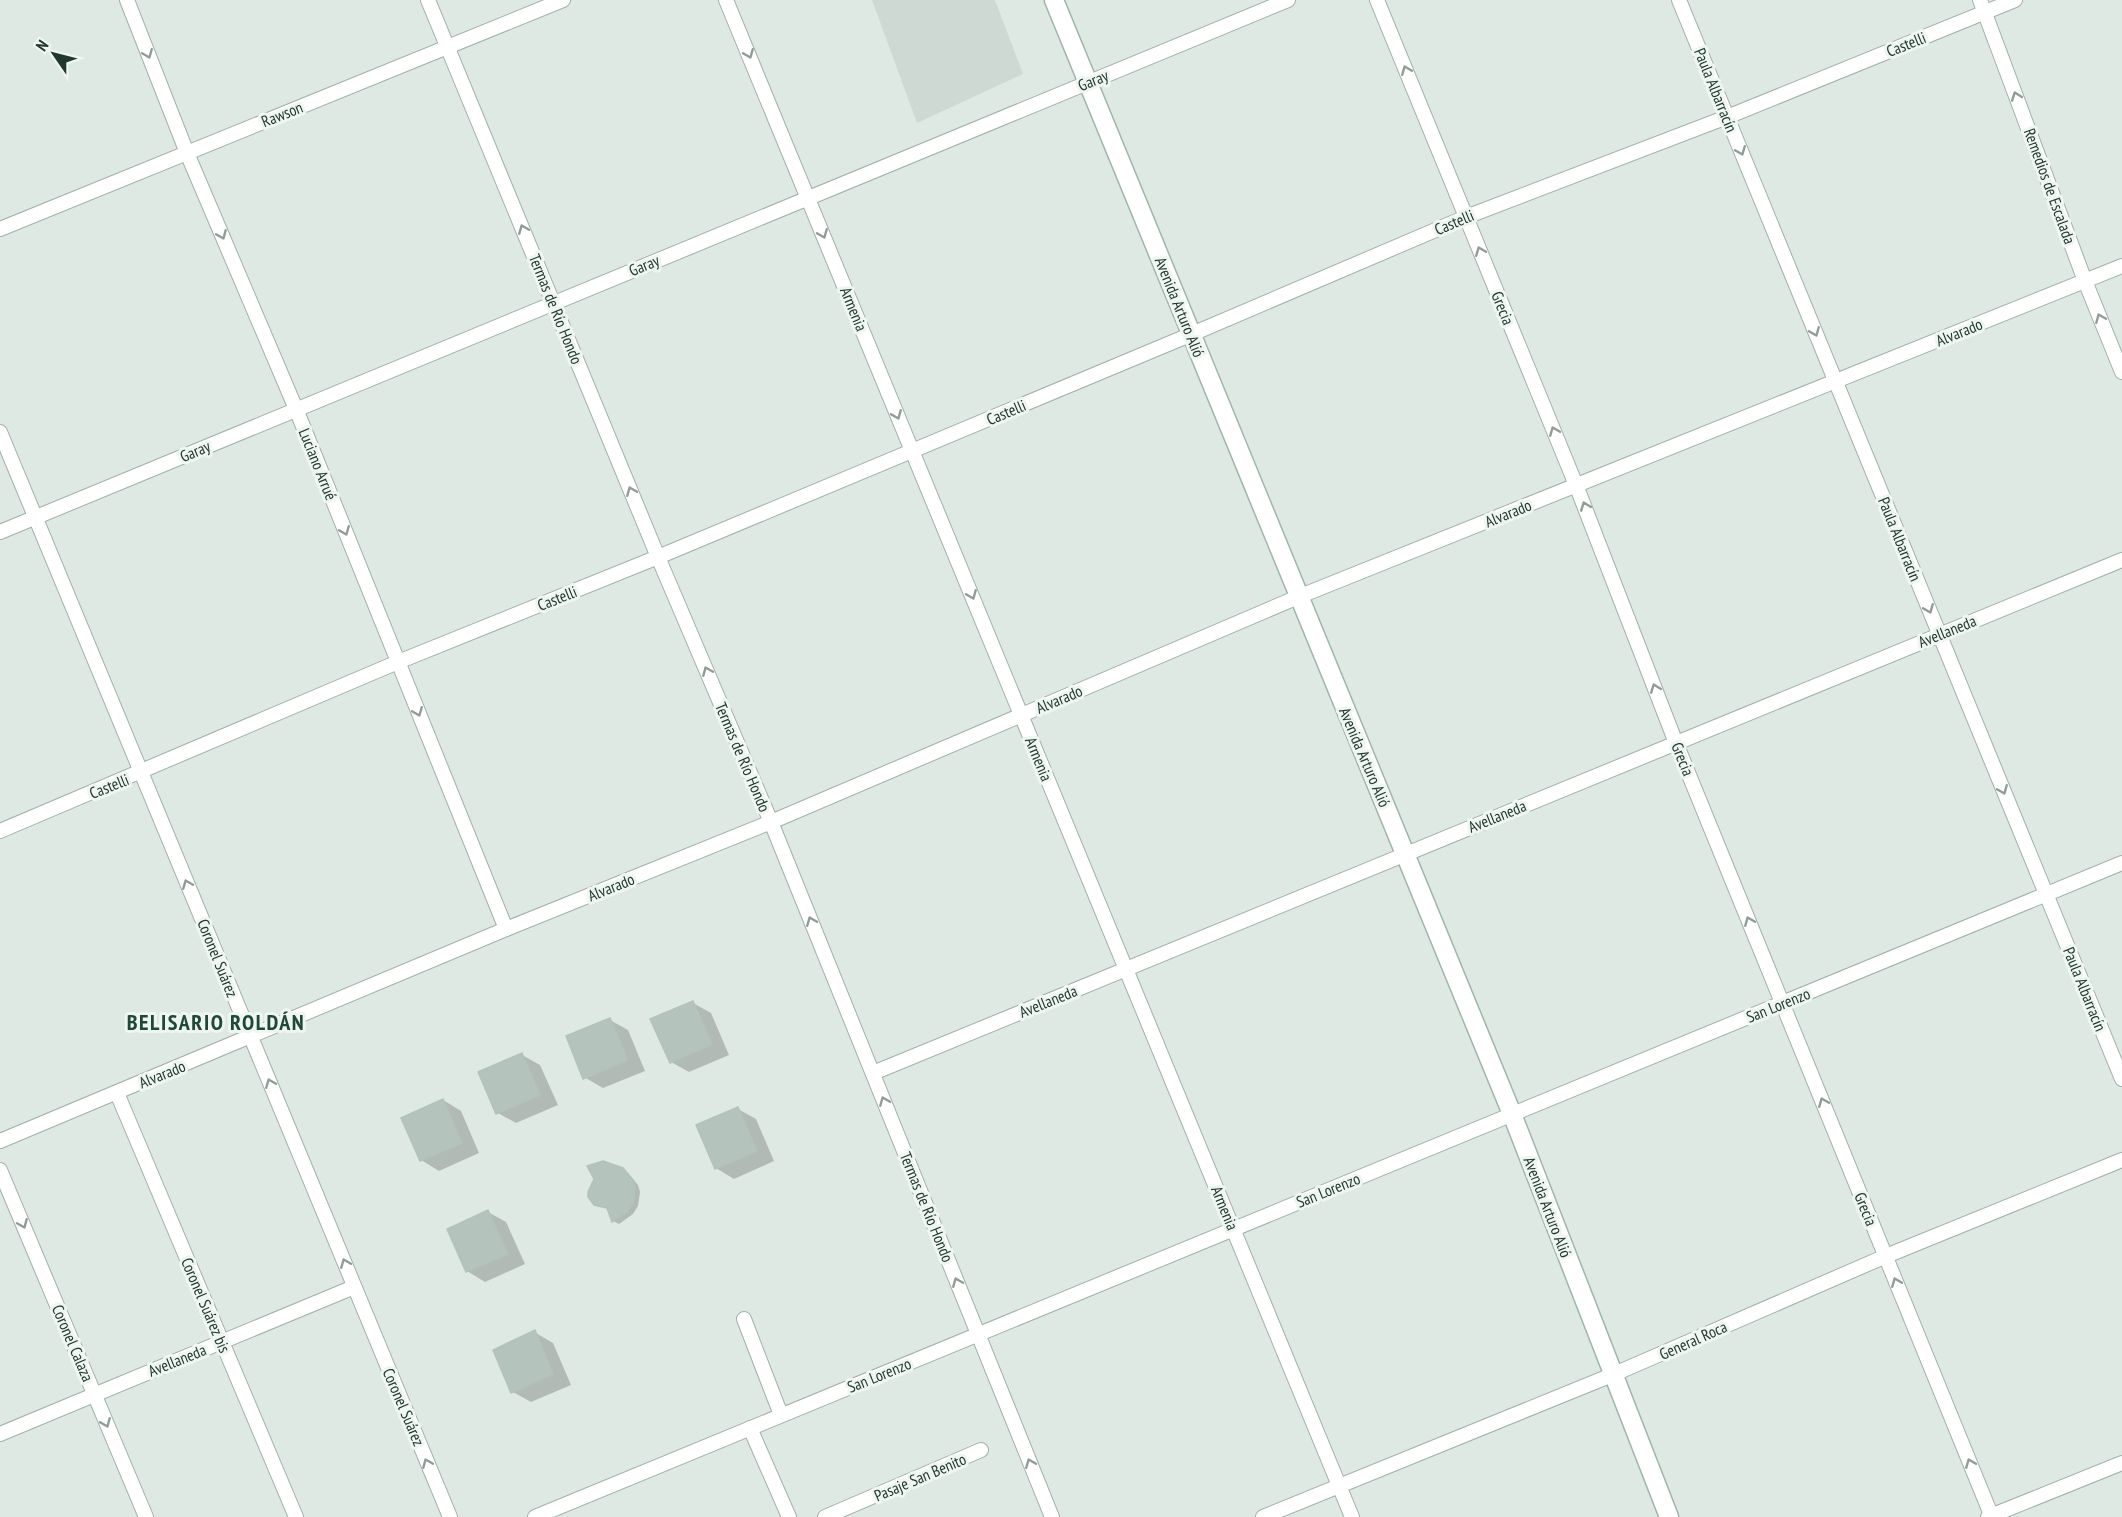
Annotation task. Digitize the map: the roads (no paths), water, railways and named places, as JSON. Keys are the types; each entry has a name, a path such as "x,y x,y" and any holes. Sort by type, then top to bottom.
{"main road":[{"name":"Avenida Arturo Alió","path":"1054,0 1512,1114 1669,1517"}],"street":[{"name":"Luciano Arrué","path":"127,0 187,153 296,409 506,929"},
{"name":"Termas de Río Hondo","path":"428,0 658,557 771,822 1052,1517"},
{"name":"Rawson","path":"0,229 563,0"},
{"name":"Armenia","path":"726,0 1352,1517"},
{"name":"Garay","path":"0,532 1288,0"},
{"name":"Grecia","path":"1377,0 1576,485 1676,743 1991,1516"},
{"name":"Paula Albarracín","path":"1679,0 2122,1079"},
{"name":"Castelli","path":"0,831 398,662 658,557 1466,217 1727,117 1983,6 2015,0"},
{"name":"Remedios de Escalada","path":"1983,6 2085,281 2122,372"},
{"name":"Alvarado","path":"0,1141 506,929 771,822 1298,597 2122,266"},
{"name":"Coronel Suárez","path":"0,432 450,1517"},
{"name":"Avellaneda","path":"873,1073 2122,560"},
{"name":"San Lorenzo","path":"535,1517 2122,863"},
{"name":"Coronel Suárez bis","path":"117,1093 296,1517"},
{"name":"General Roca","path":"1263,1517 1612,1375 1886,1256 2122,1160"},
{"name":"Coronel Calaza","path":"0,1170 146,1517"},
{"name":"Avellaneda","path":"0,1434 354,1287"},
{"path":"744,1318 782,1415"},
{"path":"750,1428 789,1517"},
{"name":"Pasaje San Benito","path":"825,1517 981,1450"},
{"path":"1991,1516 2122,1463"}],"district":[{"name":"BELISARIO ROLDÁN","path":"216,1022"}]}
